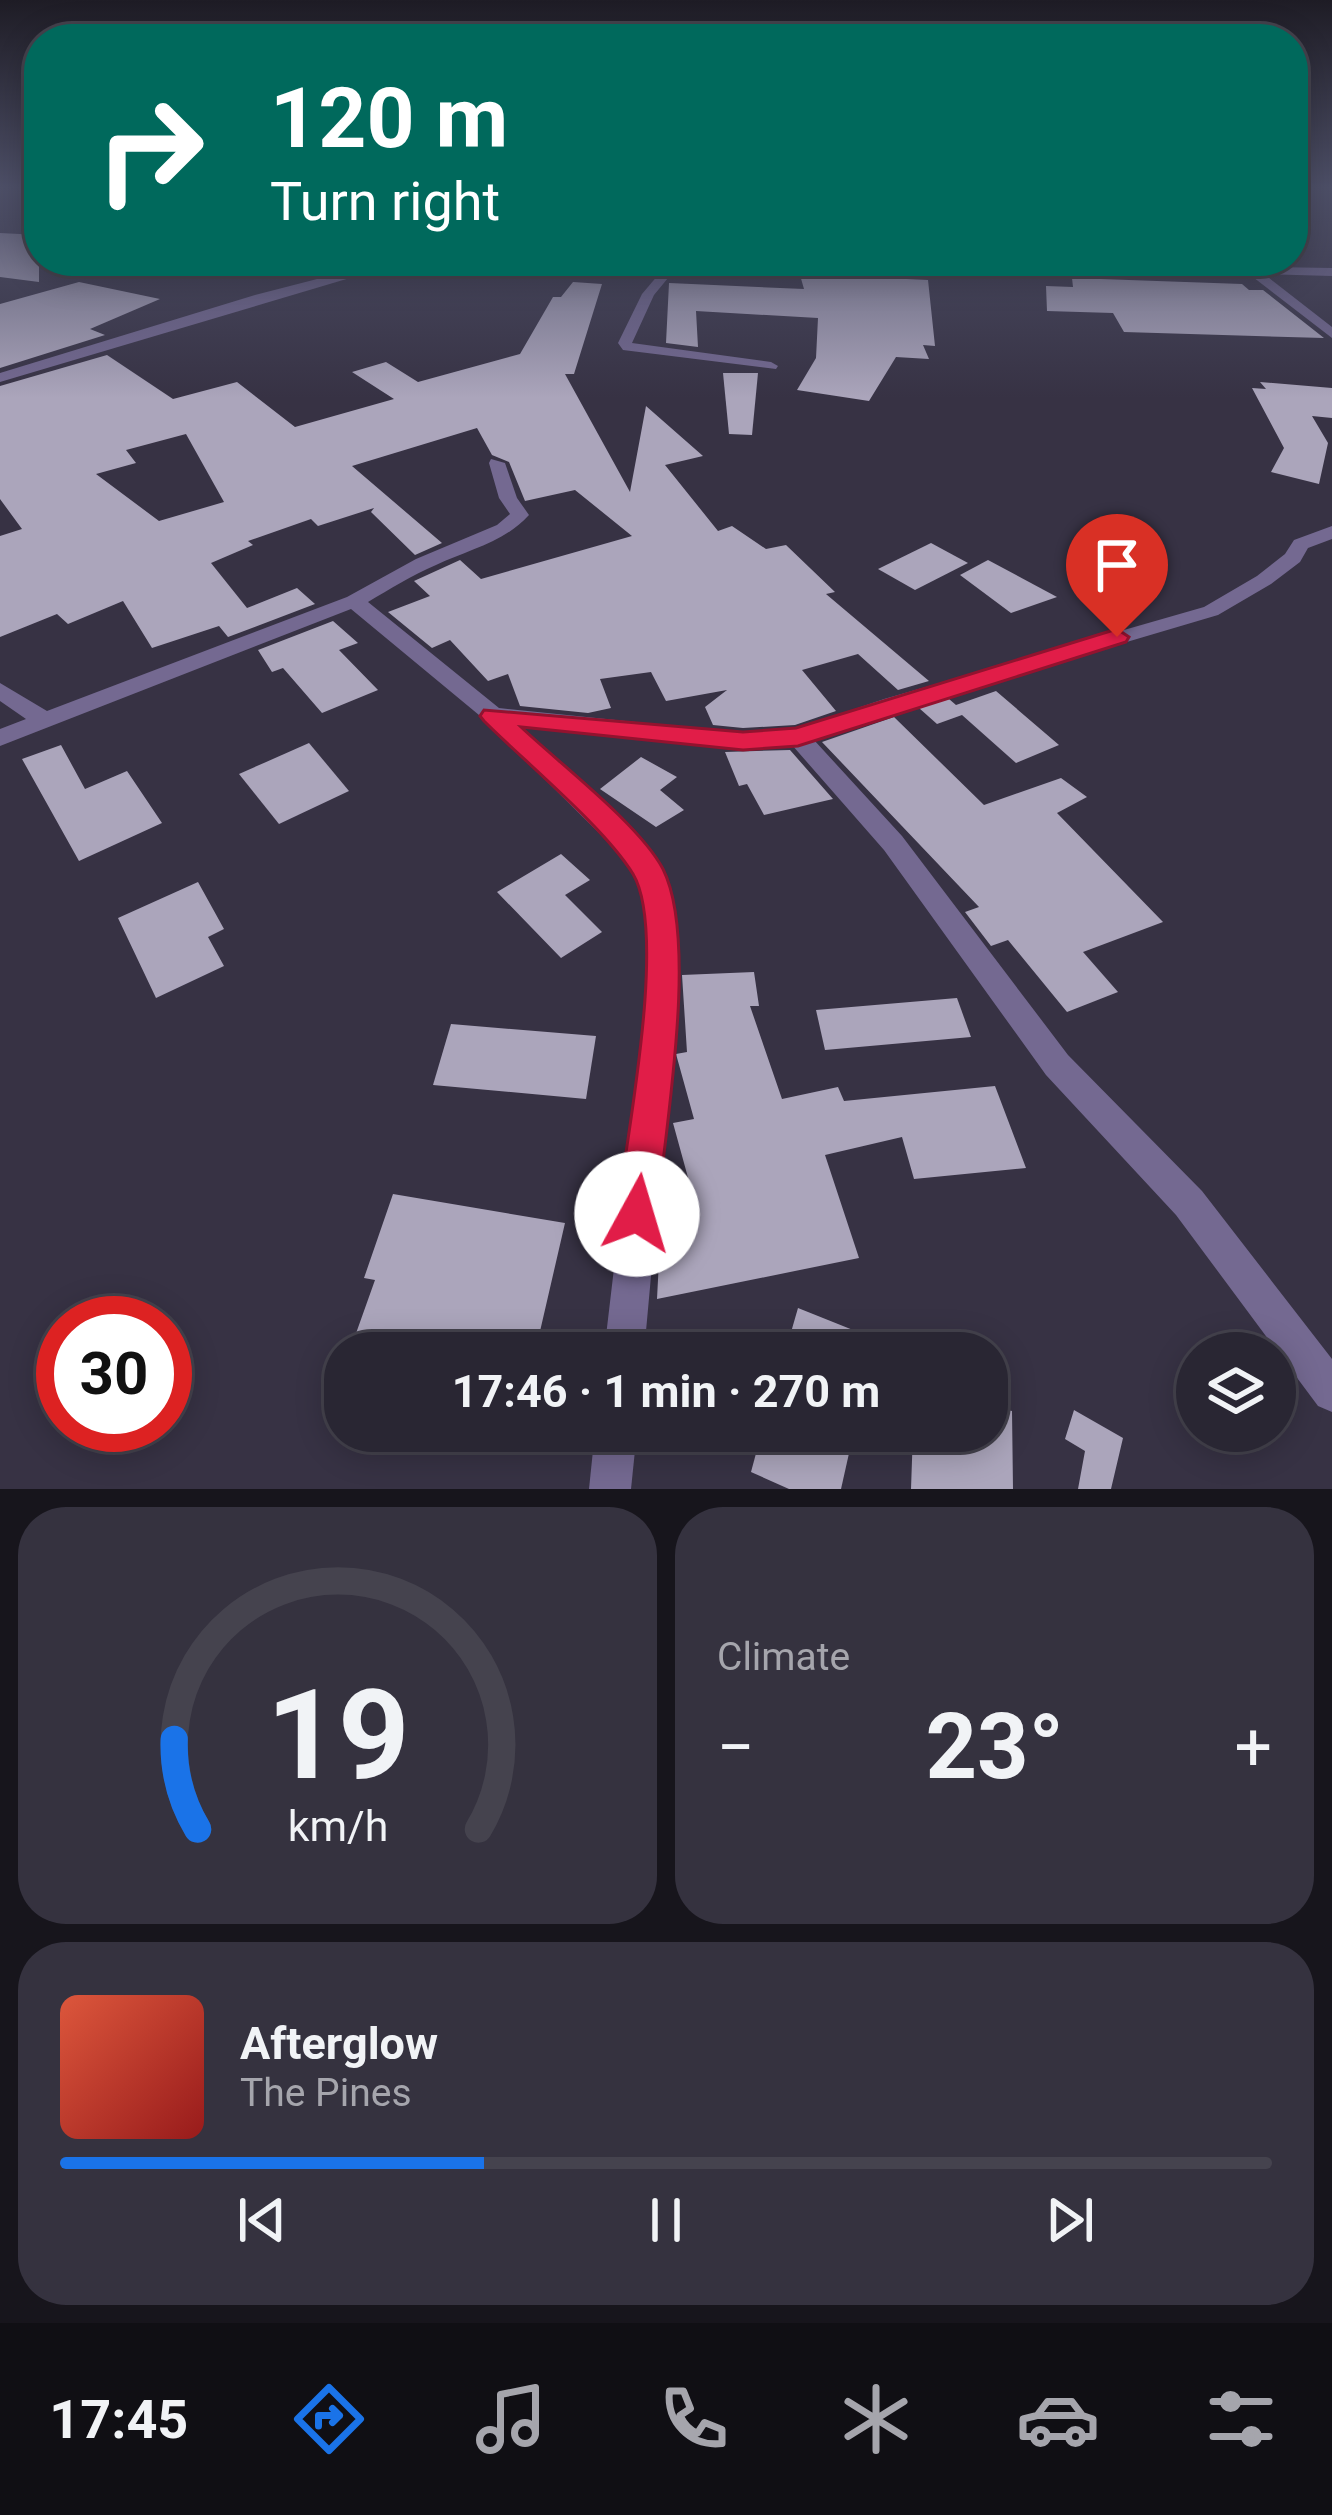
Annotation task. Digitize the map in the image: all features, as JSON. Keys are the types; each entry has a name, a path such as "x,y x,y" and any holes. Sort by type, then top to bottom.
{"street":[{"path":"0,378 344,276"},
{"path":"663,276 648,294 625,343 628,347 771,366"},
{"path":"1259,276 1332,334"},
{"path":"0,738 354,601 423,563 514,524 520,515 508,498 497,464"},
{"path":"493,716 743,741 798,737 892,704 1211,611 1264,580 1293,558 1301,544 1332,532"},
{"path":"1301,544 1332,558"},
{"path":"354,601 493,716 649,872 663,917 662,980 626,1332"},
{"path":"0,690 43,721"},
{"path":"798,737 893,843 1057,1065 1189,1203 1332,1392"},
{"path":"610,1489 614,1452"}],"building":[{"path":"0,258 24,258 24,276 39,276 39,282 0,277"},
{"path":"800,276 928,280 935,346 923,345 929,359 896,357 869,401 797,390 816,358 818,318 696,311 698,347 666,343 669,283 804,289"},
{"path":"1072,278 1242,284 1249,290 1263,290 1324,338 1124,332 1113,313 1047,311 1046,286 1073,287"},
{"path":"79,282 160,299 90,329 105,335 0,368 0,304"},
{"path":"573,282 602,284 574,374 565,374 630,492 646,406 703,456 665,465 718,531 732,526 766,549 786,545 835,592 826,594 929,681 898,690 858,654 802,670 836,711 795,725 713,725 705,707 727,690 666,701 651,672 600,679 611,708 588,713 520,706 508,674 488,681 450,640 432,648 388,612 430,596 414,581 460,560 481,579 632,536 575,490 525,501 509,462 492,455 477,428 352,466 442,543 415,555 371,512 374,508 318,526 311,519 248,541 253,545 211,563 247,608 297,588 315,604 228,637 219,626 152,648 123,601 68,624 57,614 0,637 0,536 22,529 0,499 0,386 107,355 173,399 237,382 295,427 394,399 352,372 386,362 418,382 520,354 553,297 561,297","holes":["186,434 224,502 159,521 96,474 136,463 126,450"]},
{"path":"723,373 758,373 752,435 729,434"},
{"path":"1260,382 1332,388 1332,418 1312,416 1328,443 1319,484 1271,472 1284,448 1252,388 1266,389"},
{"path":"931,543 968,563 915,590 878,569"},
{"path":"988,560 1057,597 1011,613 960,575"},
{"path":"333,621 358,643 339,650 378,690 322,713 283,668 272,672 258,650"},
{"path":"996,691 1059,745 1016,763 962,715 937,724 919,708 949,699 956,705"},
{"path":"894,717 984,805 1061,778 1087,797 1057,813 1163,922 1083,952 1118,992 1067,1012 1008,940 991,946 965,912 979,907 822,742"},
{"path":"309,743 349,791 279,824 239,774"},
{"path":"61,745 85,789 127,771 162,823 79,861 22,759"},
{"path":"790,750 833,799 764,815 747,784 739,786 725,752"},
{"path":"641,757 677,777 660,790 684,810 656,827 600,789"},
{"path":"561,854 590,880 565,895 602,932 561,958 497,892"},
{"path":"198,882 224,929 208,937 224,966 156,998 118,918"},
{"path":"754,972 759,1006 750,1006 782,1099 838,1087 844,1101 995,1086 1026,1168 914,1179 902,1137 825,1155 859,1258 657,1299 661,1221 698,1214 673,1123 694,1119 676,1054 687,1052 682,975"},
{"path":"957,998 971,1037 825,1050 816,1010"},
{"path":"451,1024 596,1036 586,1099 433,1085"},
{"path":"393,1194 565,1223 540,1332 356,1332 375,1280 364,1278"},
{"path":"798,1308 858,1332 791,1332"},
{"path":"1008,1410 1012,1411 1013,1489 911,1489 912,1452 1008,1452"},
{"path":"1074,1410 1123,1438 1111,1489 1078,1489 1085,1451 1065,1439"},
{"path":"756,1452 849,1452 841,1489 789,1489 751,1472"}],"route":[{"path":"637,1214 662,980 663,917 649,872 493,716 743,741 798,737 1117,637"}]}
